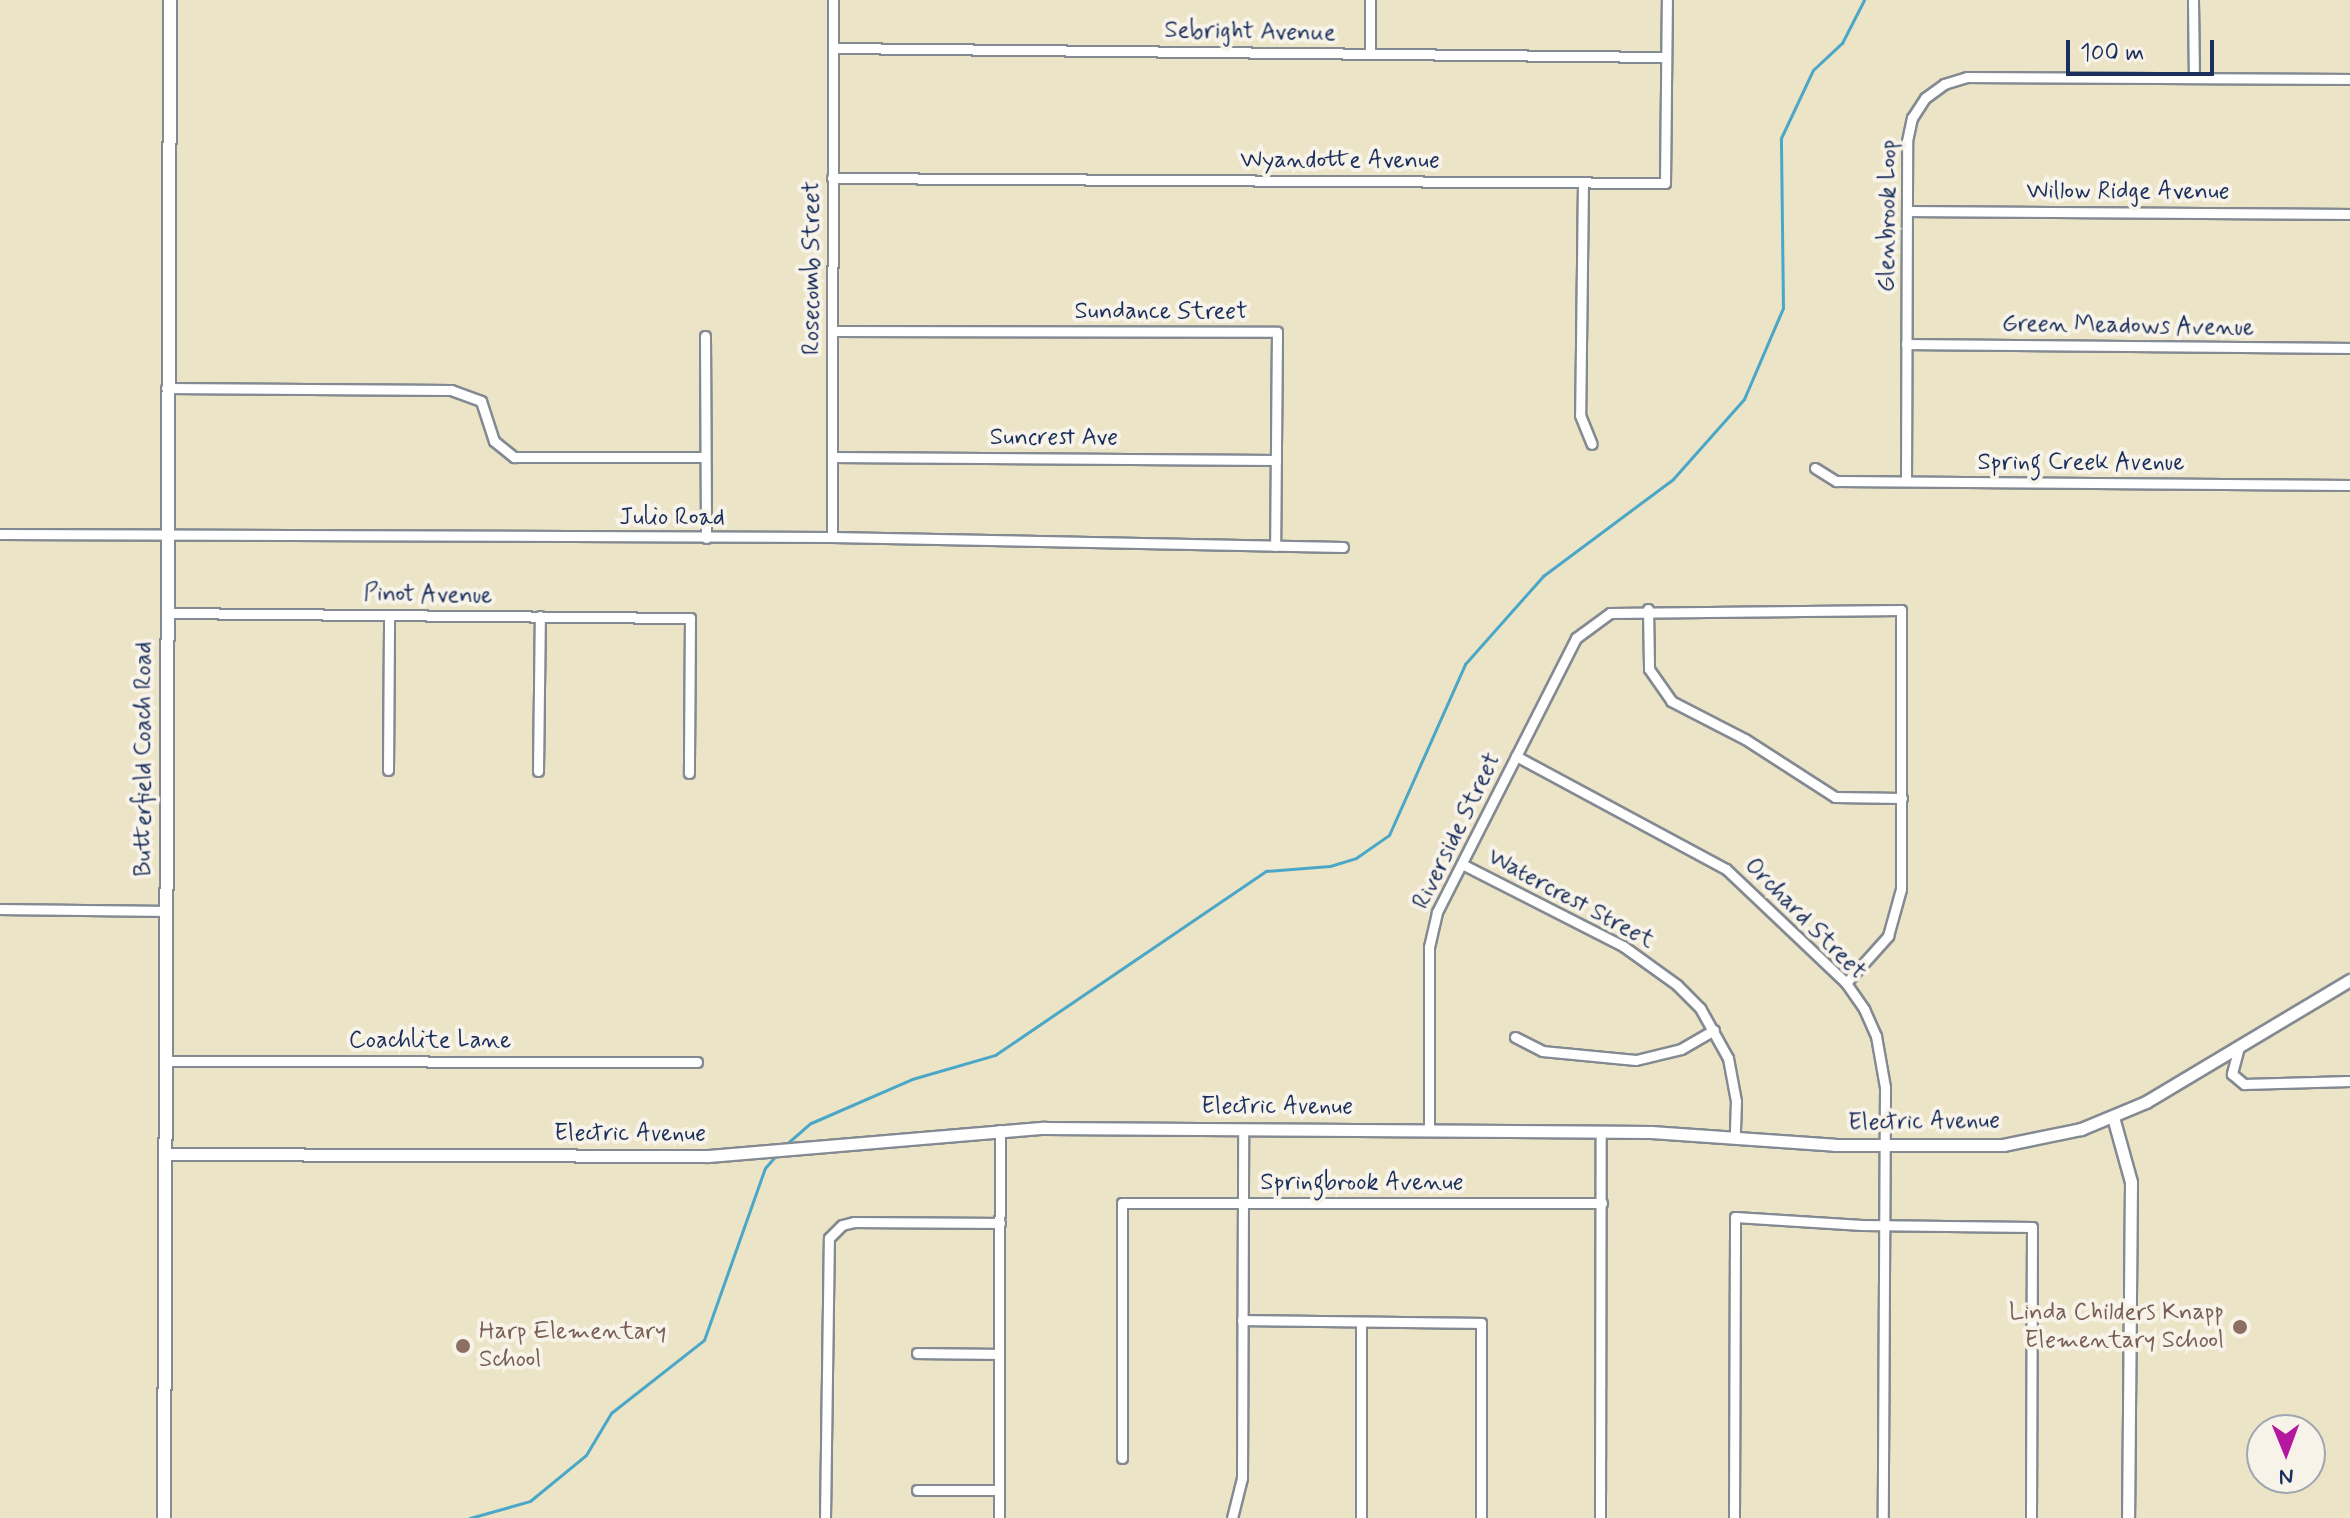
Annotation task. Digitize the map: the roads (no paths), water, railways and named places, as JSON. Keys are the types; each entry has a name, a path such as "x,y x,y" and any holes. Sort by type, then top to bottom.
{"main road":[{"name":"Butterfield Coach Road","path":"164,1518 166,388 170,0"}],"street":[{"name":"Rosecomb Street","path":"832,537 833,0"},
{"path":"1370,0 1370,53"},
{"name":"Wyandotte Avenue","path":"832,178 1665,183 1667,0"},
{"path":"2193,0 2194,78"},
{"name":"Sebright Avenue","path":"833,48 1666,57"},
{"name":"Glenbrook Loop","path":"1906,481 1907,211 1912,118 1925,98 1944,84 1967,77 2350,79"},
{"path":"1583,182 1580,415 1592,444"},
{"name":"Willow Ridge Avenue","path":"1907,211 2350,214"},
{"name":"Sundance Street","path":"832,331 1277,332 1275,546"},
{"path":"705,336 706,538"},
{"name":"Green Meadows Avenue","path":"1906,344 2350,348"},
{"path":"166,388 451,390 481,401 494,441 514,457 705,457"},
{"name":"Suncrest Ave","path":"832,457 1276,460"},
{"name":"Spring Creek Avenue","path":"1815,468 1836,481 2350,485"},
{"name":"Julio Road","path":"0,534 832,537 1343,547"},
{"path":"1846,983 1874,957 1898,912 1902,798 1901,610 1648,609 1649,669 1671,701 1745,739 1835,797 1902,798"},
{"name":"Riverside Street","path":"1429,1130 1431,929 1576,638 1594,620 1648,609"},
{"name":"Pinot Avenue","path":"166,613 690,618 689,773"},
{"path":"388,770 389,615"},
{"path":"538,771 540,616"},
{"name":"Orchard Street","path":"1516,756 1701,852 1749,888 1846,983 1864,1009 1883,1064 1883,1518"},
{"name":"Watercrest Street","path":"1462,864 1650,962 1700,1008 1714,1030 1734,1081 1735,1138"},
{"path":"0,909 166,911"},
{"name":"Electric Avenue","path":"164,1154 749,1154 1000,1130 1601,1131 1884,1147 2003,1145 2113,1117 2239,1047 2350,980"},
{"path":"1515,1037 1542,1051 1636,1060 1681,1049 1714,1030"},
{"path":"2239,1047 2232,1074 2244,1084 2350,1081"},
{"name":"Coachlite Lane","path":"164,1061 697,1062"},
{"path":"2113,1117 2131,1182 2128,1518"},
{"path":"1232,1518 1242,1478 1243,1129"},
{"path":"999,1518 1000,1130"},
{"path":"1600,1518 1601,1131"},
{"name":"Springbrook Avenue","path":"1122,1458 1122,1203 1602,1203"},
{"path":"1734,1518 1735,1217 1884,1226 2032,1227 2031,1518"},
{"path":"825,1518 827,1247 834,1230 854,1222 1000,1223"},
{"path":"1242,1320 1481,1323 1481,1518"},
{"path":"1361,1322 1361,1518"},
{"path":"917,1353 999,1354"},
{"path":"917,1490 999,1490"}],"waterway":[{"path":"783,1147 811,1123 912,1079 995,1055 1266,871 1330,866 1356,858 1389,835 1465,664 1543,576 1673,479 1744,399 1783,308 1781,138 1813,70 1842,43 1864,0"},
{"path":"470,1518 530,1501 586,1455 611,1413 704,1340 765,1168 778,1153"}],"place":[{"name":"Linda Childers Knapp Elementary School","path":"2240,1327"},
{"name":"Harp Elementary School","path":"463,1346"}]}
